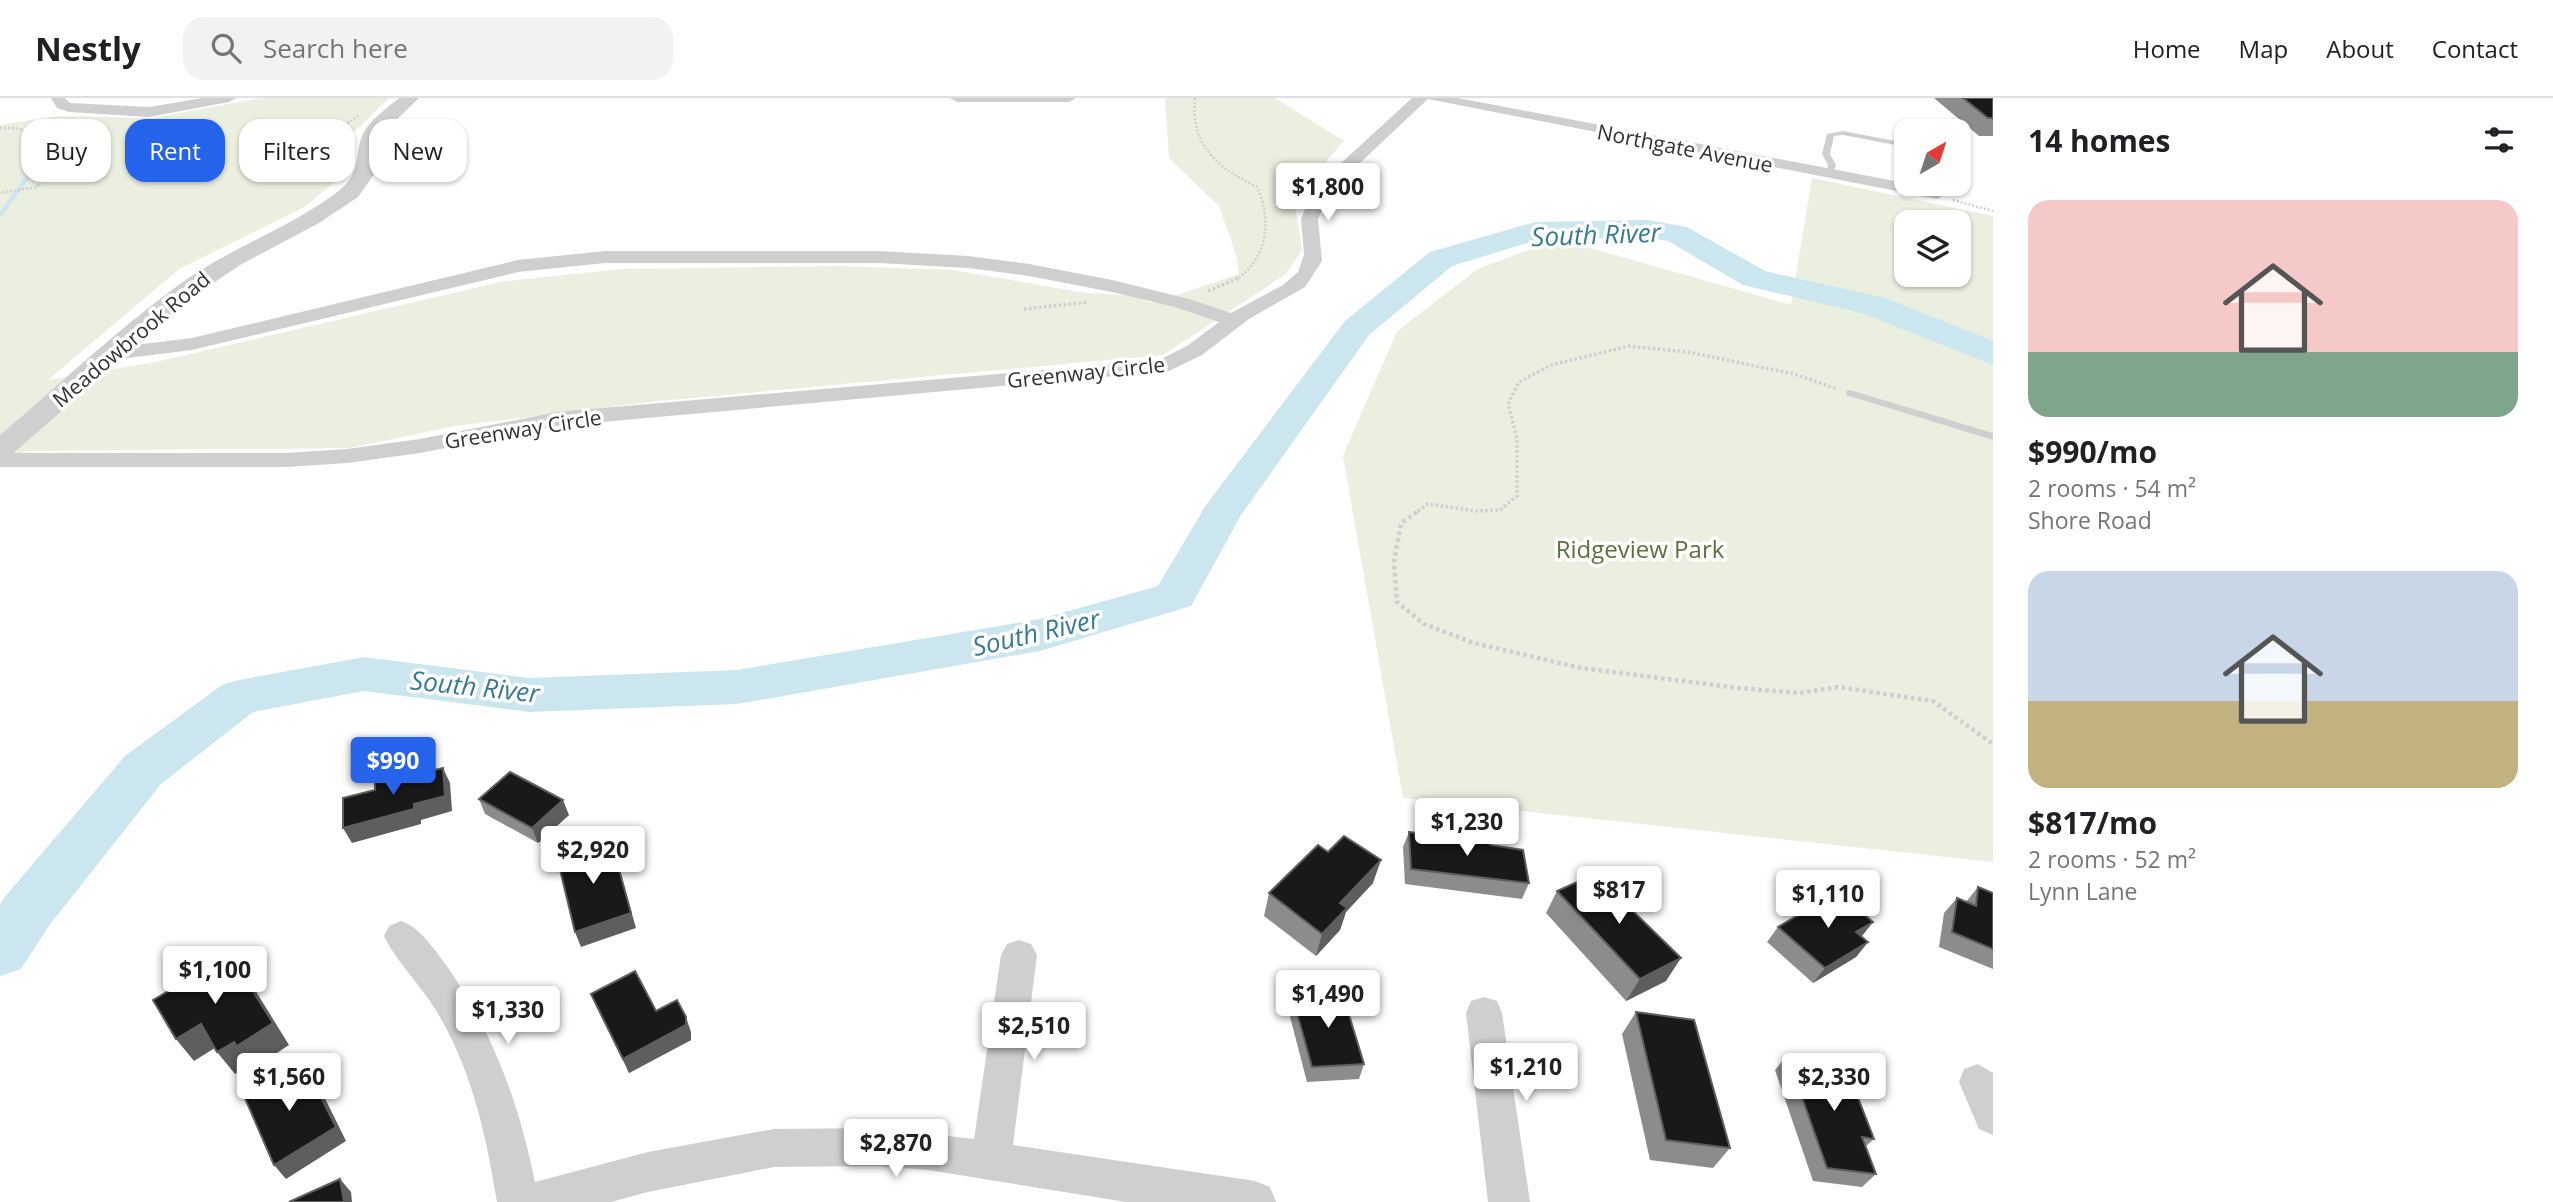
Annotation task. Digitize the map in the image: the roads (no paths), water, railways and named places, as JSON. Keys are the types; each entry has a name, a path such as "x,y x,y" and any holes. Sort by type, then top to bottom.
{"street":[{"path":"58,98 62,104 69,107 129,112 161,111 229,98"},
{"name":"Meadowbrook Road","path":"1,450 206,275 311,218 350,192 367,170 371,139 376,130 410,98"},
{"path":"957,98 1069,98"},
{"name":"Greenway Circle","path":"1,450 286,460 347,456 420,446 558,419 1150,368 1178,362 1234,321 1300,280 1313,261 1308,226 1315,200 1323,188 1421,98"},
{"name":"Northgate Avenue","path":"1434,98 1829,175 1894,185"},
{"path":"111,354 192,344 518,266 574,259 923,259 994,265 1074,278 1182,303 1234,321"},
{"path":"401,936 425,963 458,1010 485,1066 505,1130 518,1202"},
{"path":"991,1161 1019,955"},
{"path":"1484,1013 1509,1202"},
{"path":"536,1202 648,1172 774,1148 877,1147 991,1161 1255,1202"}],"lane":[{"path":"1829,175 1832,165 1826,154 1831,134 1843,133 1894,143"},
{"path":"1850,393 1993,437"}],"waterway":[{"path":"0,215 24,182"},
{"name":"South River","path":"0,951 28,910 143,770 239,697 364,674 530,695 737,687 1040,635 1175,596 1221,514 1357,328 1441,259 1535,231 1647,229 1676,233 1754,278 1873,305 1993,354"}],"park label":[{"name":"Ridgeview Park","path":"1640,548"}]}
